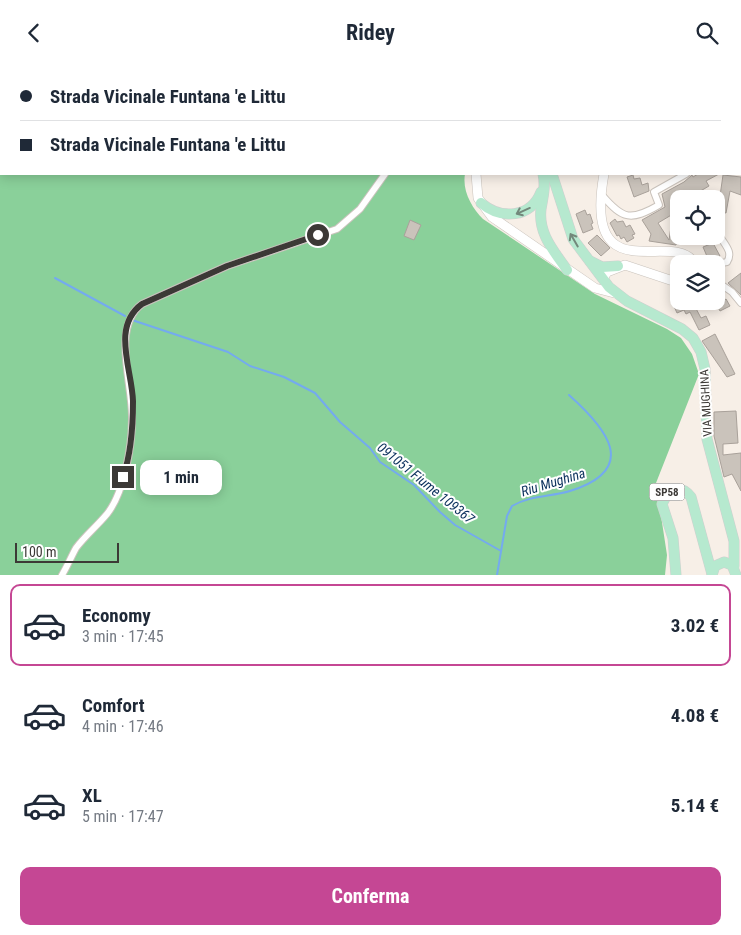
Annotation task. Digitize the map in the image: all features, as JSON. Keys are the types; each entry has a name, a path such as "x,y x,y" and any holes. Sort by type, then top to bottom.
{"main road":[{"path":"481,203 497,213 514,214 525,211 541,194 543,175"},
{"path":"543,175 545,187 540,219 542,229 551,249 567,270"},
{"path":"552,175 568,228 589,261 614,293"},
{"path":"589,261 602,267 618,267"},
{"name":"VIA MUGHINA","path":"614,293 682,329 693,338 704,360 707,439 734,541 735,571"},
{"name":"SP58","path":"676,575 674,538 662,504 669,491 684,490 691,497 705,553"},
{"path":"712,575 734,541"},
{"path":"705,553 735,571"},
{"path":"705,553 712,575"}],"street":[{"path":"62,575 77,547 109,512 127,466 133,399 125,343 126,325 134,309 227,266 337,229 360,209 384,175"},
{"path":"476,175 477,192 481,203 492,217 595,288 614,293"},
{"path":"604,175 599,212 603,227 613,243 627,250 686,255"},
{"path":"600,193 618,211 634,217 658,205 654,192 684,175"},
{"path":"725,244 729,250 730,258 725,262"},
{"path":"603,279 607,272 625,265 670,280"},
{"path":"725,287 741,303"}],"green space":[{"path":"0,175 465,175 466,193 475,210 483,219 595,294 667,329 681,338 692,354 699,374 656,483 667,555 665,575 0,575"}],"building":[{"path":"633,175 634,179 640,178 642,185 648,183 649,191 634,197 627,177"},
{"path":"692,175 693,177 696,175 717,175 706,181 709,186 702,190 670,190 670,216 658,223 669,240 670,234 670,244 649,241 651,234 642,220 665,207 662,194 684,182"},
{"path":"723,175 741,177 741,195 730,191 726,213 725,190 721,190"},
{"path":"585,210 587,215 590,214 593,229 583,233 576,214"},
{"path":"615,219 617,222 623,221 626,227 630,225 635,234 632,235 634,238 627,242 624,237 621,239 619,235 617,236 610,223"},
{"path":"410,220 421,225 414,240 404,236"},
{"path":"597,235 610,248 601,256 588,243"},
{"path":"714,245 719,255 706,255 703,247"},
{"path":"741,273 741,295 728,283"},
{"path":"726,299 730,306 725,308 725,300"},
{"path":"684,310 697,310 701,318 706,316 710,325 699,330 690,312 686,314"},
{"path":"715,334 735,374 727,377 702,341"},
{"path":"736,411 738,443 723,444 723,455 741,453 741,491 732,474 724,477 714,436 714,412"}],"waterway":[{"name":"091051 Fiume 109367","path":"55,278 125,316"},
{"name":"091051 Fiume 109367","path":"132,320 228,352 250,366 284,377 315,393 340,422 370,448 380,462 414,485 455,525 501,551"},
{"name":"Riu Mughina","path":"497,575 507,516 512,506 533,498 570,491 592,482 605,471 610,460 610,447 604,435 595,421 569,395"}],"route":[{"path":"123,477 127,466 133,399 125,343 126,325 134,309 227,266 318,235"}]}
